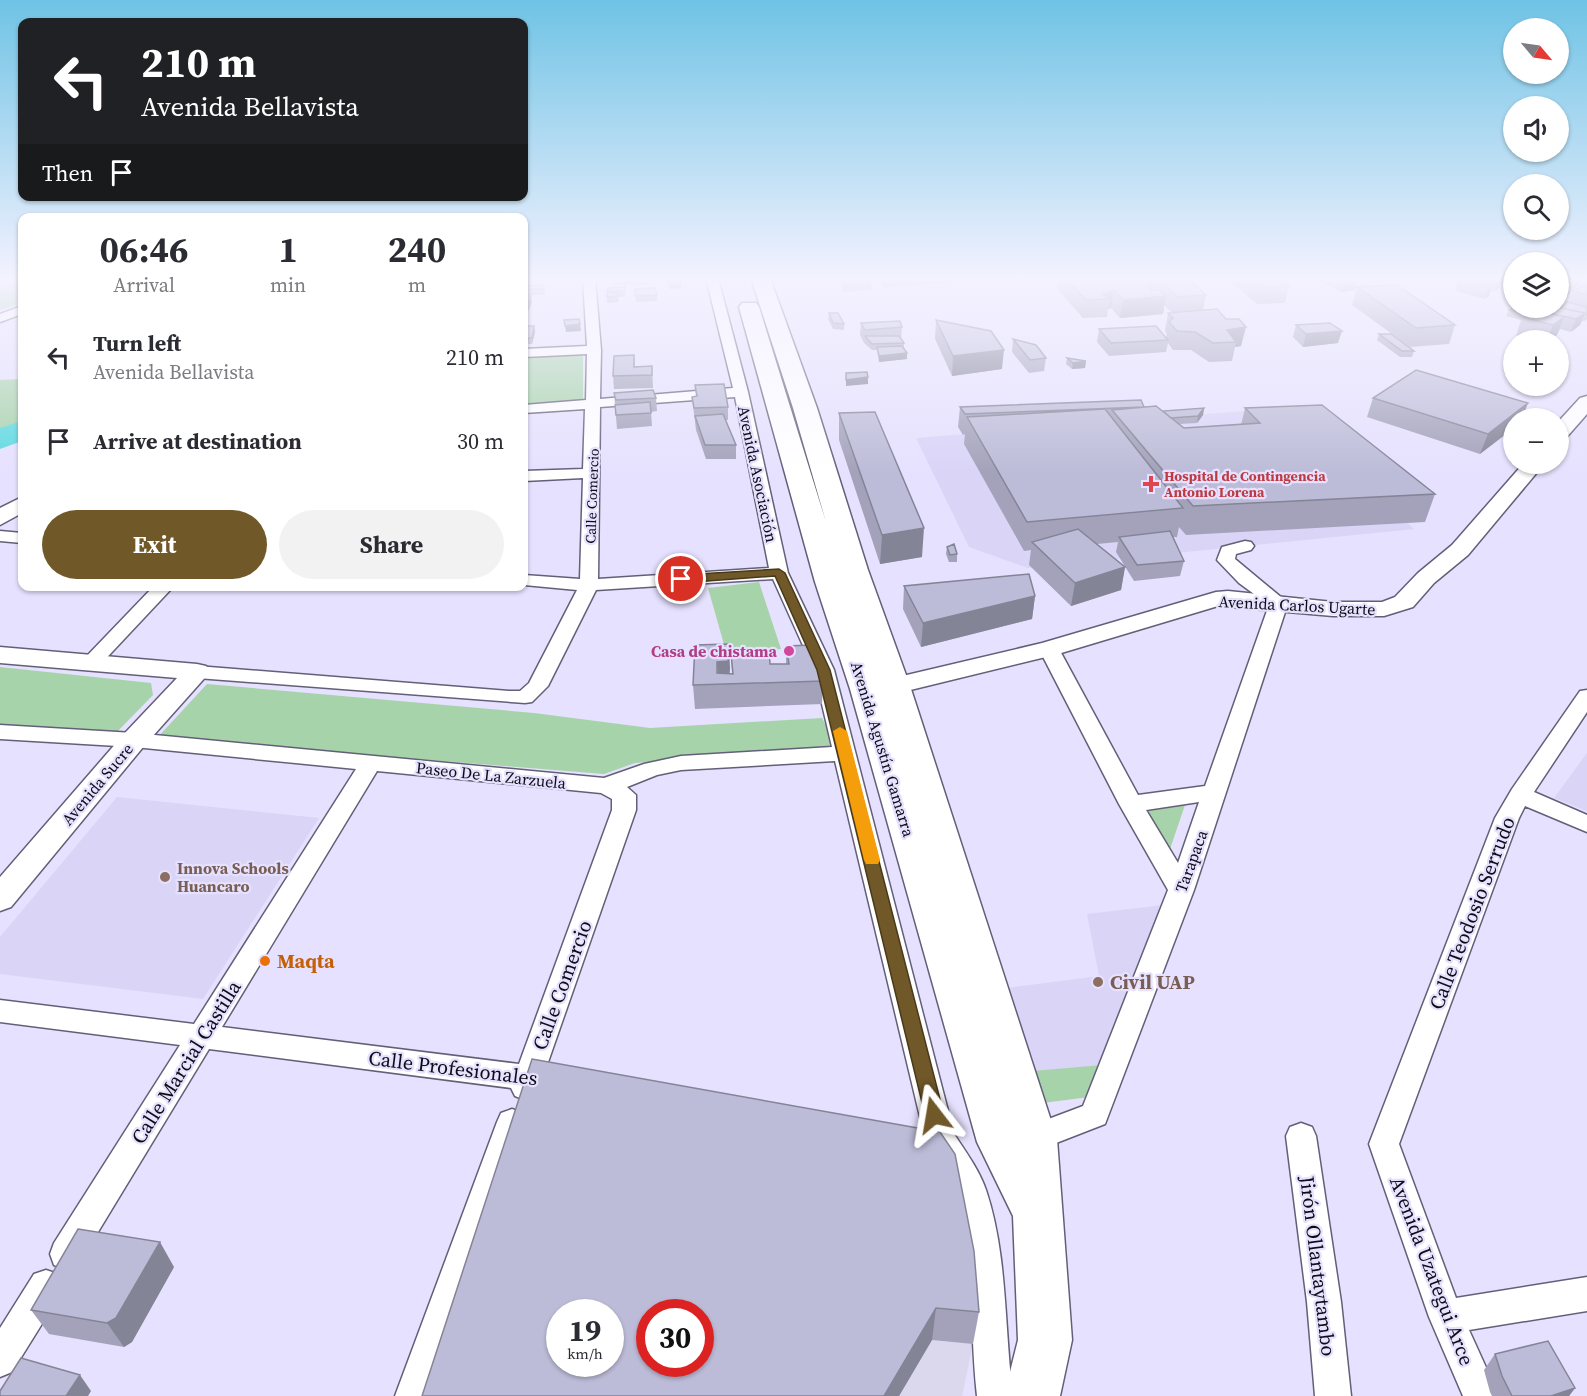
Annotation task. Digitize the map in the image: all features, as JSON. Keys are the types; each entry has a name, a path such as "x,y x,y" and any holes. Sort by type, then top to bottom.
{"highway":[{"name":"Avenida Agustín Gamarra","path":"770,343 830,582 880,688 1033,1139 1045,1340 1032,1396"},
{"name":"Avenida Agustín Gamarra","path":"880,688 1001,1142 1038,1217"}],"street":[{"name":"Calle Comercio","path":"197,672 525,697 538,686 589,585 593,473 594,343"},
{"name":"Avenida Asociación","path":"729,343 779,573 824,670 846,753 928,1136 970,1188 986,1264 991,1370 995,1396"},
{"path":"528,353 594,350"},
{"path":"528,409 741,392"},
{"path":"1569,422 1587,402"},
{"path":"528,476 593,473"},
{"name":"Avenida Carlos Ugarte","path":"880,688 1049,649 1216,599 1333,609 1384,609 1404,602 1426,578 1460,550 1525,474"},
{"path":"0,518 18,507"},
{"path":"0,536 18,538"},
{"path":"1245,546 1227,551 1226,560 1246,579 1279,603"},
{"path":"528,580 589,585 779,573"},
{"path":"90,664 160,591"},
{"name":"Tarapaca","path":"1033,1139 1094,1115 1181,890 1279,603"},
{"path":"1049,649 1131,804 1181,890"},
{"path":"0,655 197,672"},
{"name":"Avenida Sucre","path":"0,899 134,740 197,672"},
{"name":"Calle Teodosio Serrudo","path":"1384,1144 1507,818 1587,696"},
{"name":"Paseo De La Zarzuela","path":"0,732 134,740 606,786 652,769 681,763 846,753"},
{"name":"Calle Marcial Castilla","path":"0,1360 371,763"},
{"name":"Calle Comercio","path":"413,1396 624,810 624,795 606,786"},
{"path":"1131,804 1216,792"},
{"path":"1520,795 1587,824"},
{"name":"Calle Profesionales","path":"0,1011 575,1084"},
{"name":"Jirón Ollantaytambo","path":"1301,1136 1333,1396"},
{"name":"Avenida Uzategui Arce","path":"1384,1144 1446,1317 1481,1396"},
{"path":"1446,1317 1587,1294"}],"shaded area":[{"name":"Hospital de Contingencia Antonio Lorena","path":"1282,408 1414,529 1028,568 969,547 916,438"},
{"path":"1587,753 1587,811 1554,798"},
{"name":"Innova Schools Huancaro","path":"117,797 319,818 203,999 0,974 0,937"},
{"name":"Civil UAP","path":"1172,904 1113,1065 1032,1071 1007,988 1099,976 1087,914"},
{"path":"932,1340 973,1344 962,1396 899,1396"}],"green space":[{"path":"528,355 583,356 583,400 528,404"},
{"path":"18,379 18,426 0,433 0,380"},
{"path":"759,582 781,649 727,655 708,588"},
{"path":"0,667 151,683 153,695 115,734 0,724"},
{"path":"207,684 534,713 650,728 822,718 837,747 635,763 604,774 157,738"},
{"path":"1185,805 1168,855 1137,813"},
{"path":"1103,1065 1090,1097 1042,1103 1032,1071"}],"building":[{"path":"947,343 999,343 1004,350 953,356"},
{"path":"1016,343 1036,345 1046,358 1030,360"},
{"path":"1391,343 1403,343 1414,351 1402,351"},
{"path":"902,346 907,353 879,356 877,347"},
{"path":"634,355 634,367 652,366 652,375 613,376 614,356"},
{"path":"1067,358 1086,361 1073,363"},
{"path":"1416,370 1528,403 1522,408 1503,408 1503,422 1488,434 1373,398"},
{"path":"867,372 868,377 846,380 846,373"},
{"path":"724,384 728,407 694,408 692,397 697,396 695,385"},
{"path":"653,390 656,398 616,400 614,393"},
{"path":"1141,400 1144,407 965,414 960,407"},
{"path":"650,402 651,413 616,415 615,405"},
{"path":"1322,405 1435,494 1193,506 1112,410 1156,406 1184,428 1260,423 1245,408"},
{"path":"1204,408 1198,416 1171,418 1163,411"},
{"path":"1105,409 1183,508 1027,522 967,417"},
{"path":"875,412 924,528 882,535 839,413"},
{"path":"723,414 736,445 705,445 695,416"},
{"path":"1078,529 1125,567 1075,583 1032,542"},
{"path":"1170,531 1184,561 1137,565 1119,537"},
{"path":"954,544 957,554 950,555 947,547"},
{"path":"1029,574 1035,596 923,623 904,586"},
{"path":"729,644 728,661 717,662 717,673 733,674 731,653 769,650 770,664 789,664 786,646 813,645 823,681 693,685 695,645"},
{"path":"532,1059 940,1132 955,1154 974,1251 979,1312 936,1308 884,1396 422,1396"},
{"path":"78,1229 160,1242 116,1318 107,1323 31,1310"},
{"path":"1548,1341 1575,1388 1551,1396 1512,1396 1495,1354"},
{"path":"21,1358 80,1375 66,1396 0,1396 0,1391"}],"waterway":[{"path":"0,440 18,432"}],"slow traffic":[{"path":"840,731 872,860"}],"place":[{"name":"Hospital de Contingencia Antonio Lorena","path":"1151,484"},
{"name":"Casa de chistama","path":"789,651"},
{"name":"Innova Schools Huancaro","path":"165,877"},
{"name":"Maqta","path":"265,961"},
{"name":"Civil UAP","path":"1098,982"}],"route":[{"path":"681,579 779,573 824,670 934,1115"}]}
